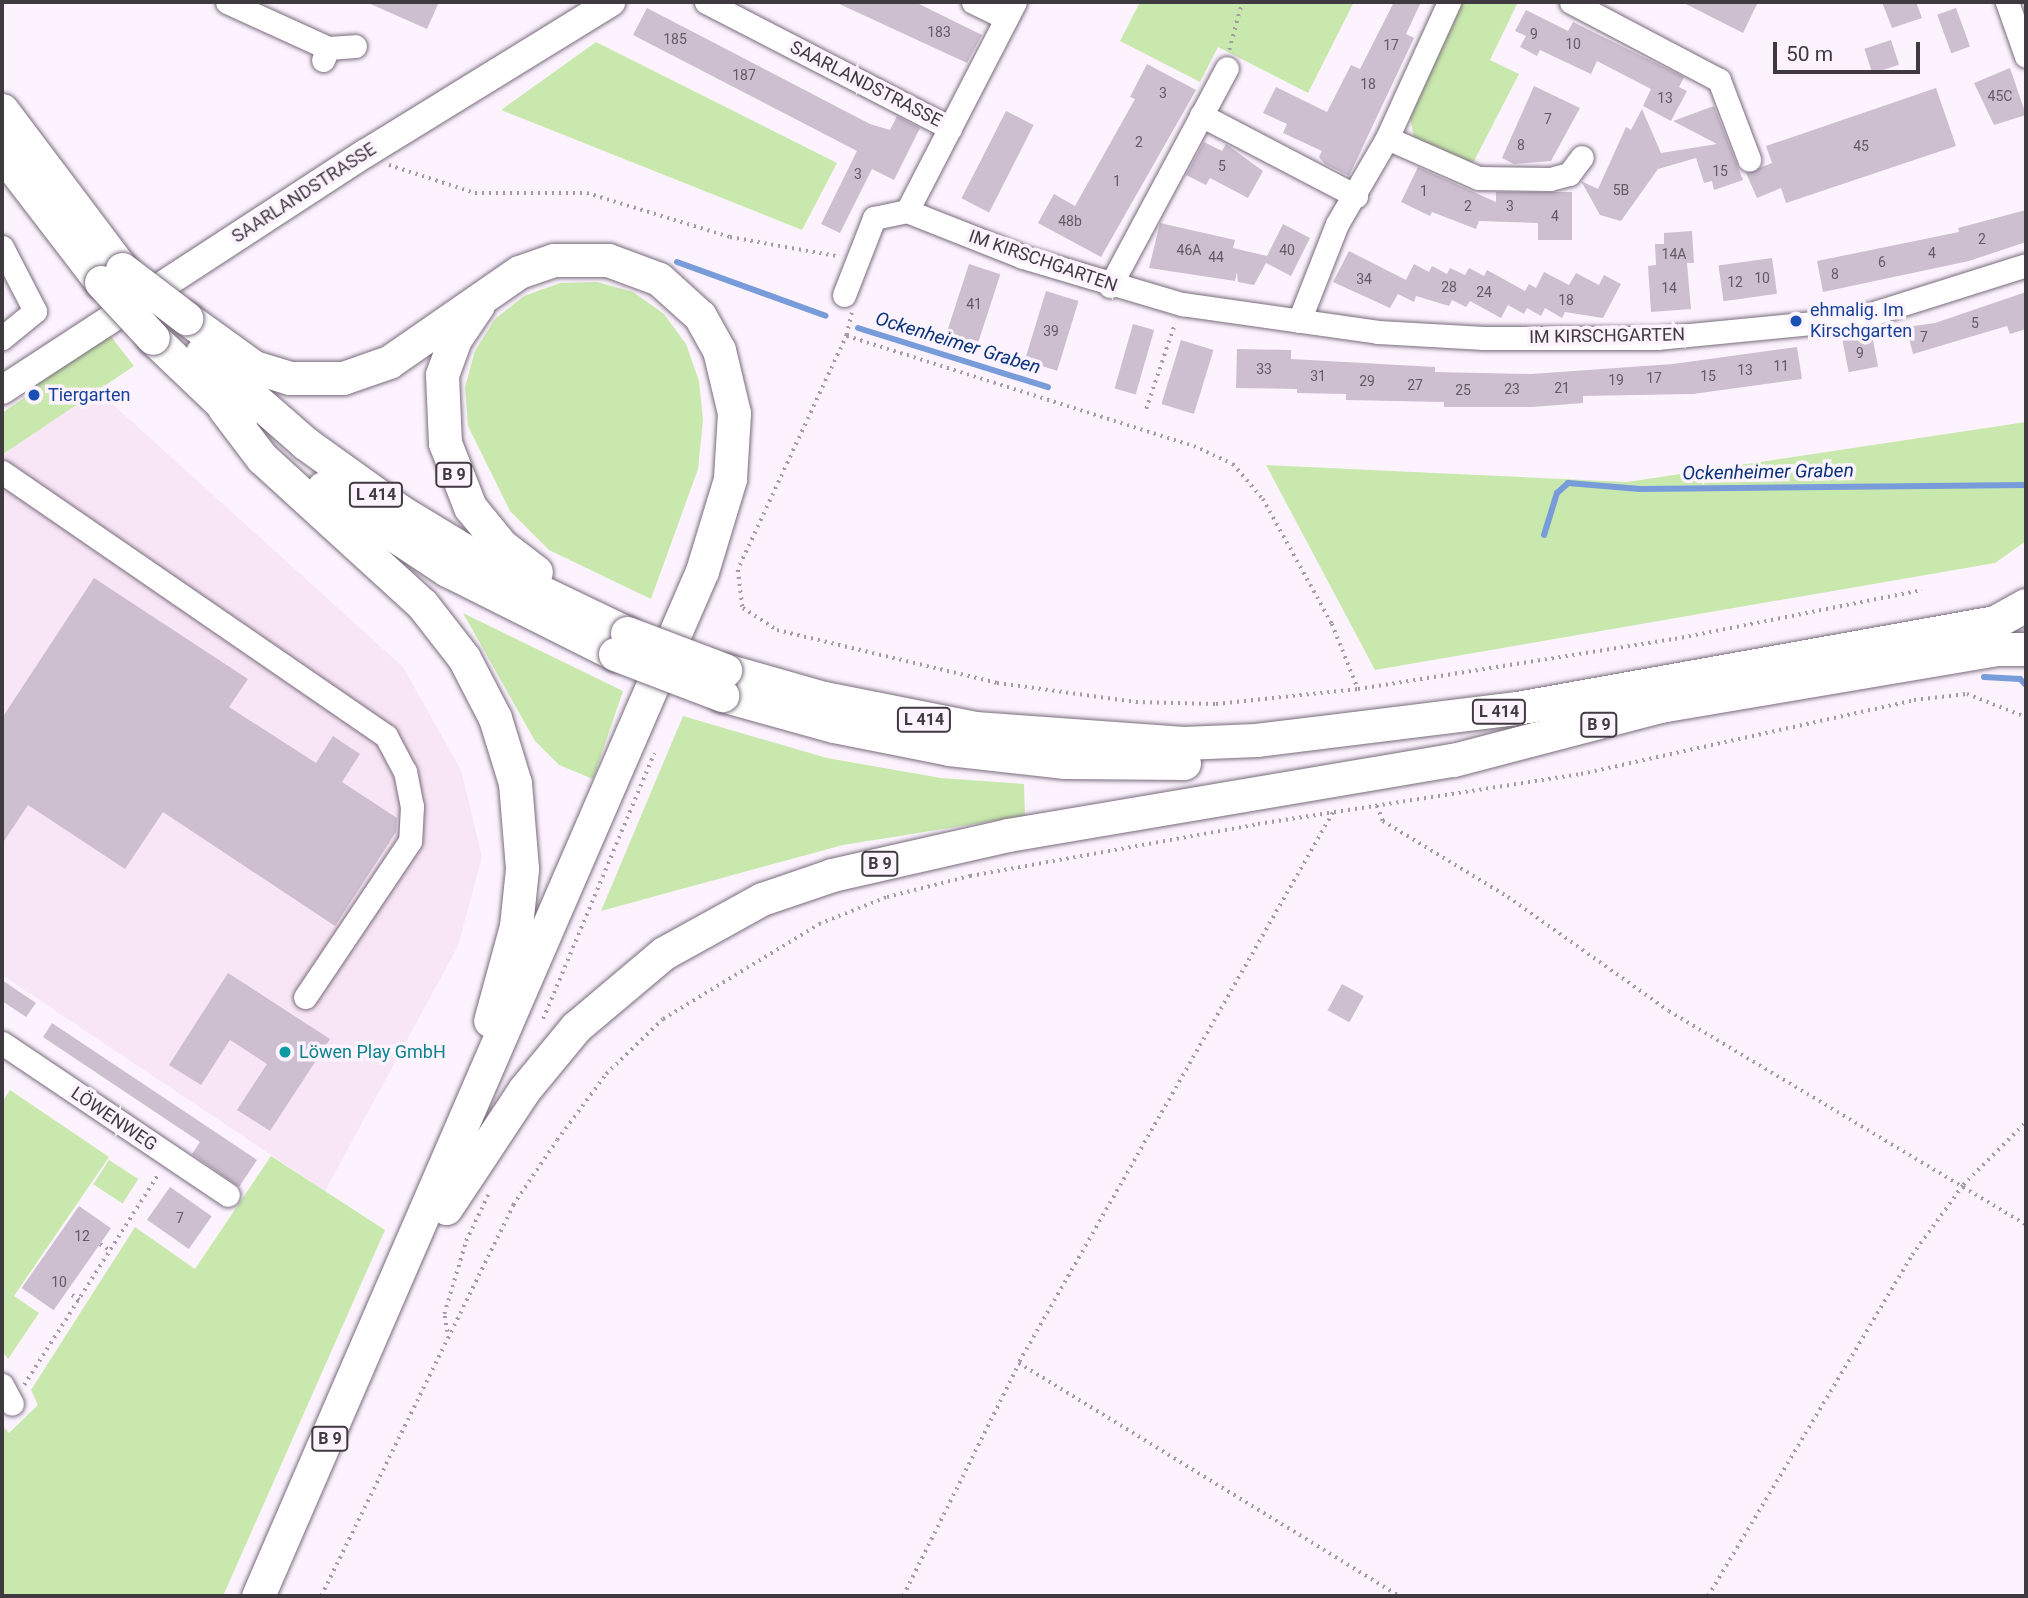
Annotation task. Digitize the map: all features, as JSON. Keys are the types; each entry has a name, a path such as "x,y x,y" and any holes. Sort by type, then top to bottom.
{"highway":[{"path":"2,110 112,275"},
{"path":"2,153 112,275"},
{"name":"B 9","path":"171,327 254,367 327,380 389,362 503,281 536,265 581,258 626,264 659,279 688,302 710,331 728,380 735,435 730,479 702,571 399,1280 258,1596"},
{"name":"L 414","path":"112,275 296,435 400,512 616,637"},
{"name":"B 9","path":"503,281 462,328 442,375 441,420 450,465 470,507 501,545 616,637"},
{"path":"171,327 224,408"},
{"name":"L 414","path":"224,408 310,478 400,541 496,597 616,637 723,682 891,739 1006,757 1123,765 1365,751 1997,649 2026,649"},
{"name":"B 9","path":"224,408 262,458 444,630 481,687 515,783 522,840 516,926 439,1185"},
{"name":"L 414","path":"723,682 824,698 975,728 1156,742 1256,740 1517,709 1995,622 2026,605"},
{"name":"B 9","path":"399,1280 524,1090 576,1027 664,953 762,900 832,875 1008,835 1453,760 1668,704"}],"main road":[{"name":"SAARLANDSTRASSE","path":"2,390 366,153 611,2"}],"street":[{"path":"228,2 325,54 355,46"},
{"name":"SAARLANDSTRASSE","path":"706,2 950,128"},
{"path":"844,295 874,218 907,211 1010,10 973,2"},
{"path":"1299,321 1336,224 1356,196 1387,138 1449,2"},
{"path":"1571,2 1719,80 1749,159"},
{"path":"2007,2 2026,57"},
{"path":"1110,286 1227,68"},
{"path":"1201,115 1356,196"},
{"path":"1387,138 1478,178 1550,179 1569,174 1582,157"},
{"name":"IM KIRSCHGARTEN","path":"907,211 1110,286 1182,304 1299,321 1484,338 1657,338 1855,319 2026,265"},
{"path":"2,247 35,311 2,338"},
{"path":"2,472 386,736 405,771 412,806 410,841 305,997"},
{"name":"LÖWENWEG","path":"2,1043 228,1195"}],"path":[{"path":"1227,68 1232,26 1242,2"},
{"path":"366,153 447,189 587,193 730,237 828,253 856,264"},
{"path":"844,295 853,317 847,335 763,507 737,583 743,608 777,630 997,683 1183,704 1358,688 1675,639 1922,590"},
{"path":"1146,409 1182,304"},
{"path":"847,335 1194,446 1233,464 1247,476 1276,522 1332,624 1358,688"},
{"path":"730,586 737,583"},
{"path":"321,1596 513,1205 606,1074 663,1018 769,950 887,897 970,876 1334,813 1581,774 1927,699 1967,694 2026,717"},
{"path":"542,1020 659,741"},
{"path":"1377,806 1383,821 1508,897 1669,1011 2026,1225"},
{"path":"903,1596 1019,1363 1334,813"},
{"path":"1708,1596 1912,1255 1963,1185 2026,1122"},
{"path":"7,1395 80,1300 169,1157"},
{"path":"447,1336 444,1314 466,1241 493,1186"},
{"path":"100,1244 111,1251"},
{"path":"72,1295 80,1300"},
{"path":"1019,1363 1396,1595"}],"shaded area":[{"path":"97,390 403,667 461,770 482,857 458,946 325,1191 2,975 2,456"}],"green space":[{"path":"1140,2 1354,2 1308,93 1218,47 1200,82 1120,41"},
{"path":"1463,2 1518,2 1490,60 1519,74 1473,163 1414,137 1410,118"},
{"path":"596,42 837,163 802,230 501,110"},
{"path":"597,282 633,292 664,314 686,344 699,381 703,420 698,469 651,599 549,550 510,511 468,426 465,387 475,351 495,319 524,296 560,283"},
{"path":"106,330 134,366 2,455 2,413 34,391 30,378"},
{"path":"2026,422 2026,541 1995,563 1375,670 1266,465 1627,482"},
{"path":"463,613 623,691 593,779 559,765 535,741"},
{"path":"683,716 827,758 941,778 1024,784 1025,816 843,845 601,911"},
{"path":"10,1090 109,1157 14,1296 39,1313 8,1359 2,1351 2,1102"},
{"path":"271,1156 385,1230 223,1596 2,1596 2,1425 9,1433 38,1405 31,1390 135,1227 195,1269"},
{"path":"109,1160 138,1179 123,1203 93,1184"}],"building":[{"path":"366,2 439,2 427,29"},
{"path":"835,2 915,2 982,35 967,63"},
{"path":"1394,2 1421,2 1406,34 1414,38 1349,176 1325,164 1319,157 1322,151 1283,133 1287,124 1263,113 1276,87 1327,112 1351,65 1360,69"},
{"path":"1682,2 1758,2 1743,33"},
{"path":"1882,2 1916,2 1922,18 1892,28"},
{"path":"647,8 870,124 890,130 897,116 920,128 894,180 872,169 840,233 821,224 857,151 633,35"},
{"path":"1956,8 1970,47 1951,53 1937,15"},
{"path":"1526,10 1568,31 1573,22 1684,77 1679,87 1687,91 1671,121 1643,106 1651,89 1597,61 1591,74 1540,50 1537,56 1520,47 1526,36 1515,31"},
{"path":"1891,40 1899,65 1872,73 1864,49"},
{"path":"1147,64 1196,90 1101,257 1038,223 1054,194 1075,206 1135,99 1130,97"},
{"path":"2010,68 2026,115 1994,125 1974,83"},
{"path":"1534,86 1580,108 1551,161 1514,164 1502,158"},
{"path":"1936,88 1956,146 1786,203 1781,188 1757,198 1746,173 1772,163 1766,146"},
{"path":"1714,106 1743,180 1714,190 1712,181 1704,183 1696,158 1658,169 1621,221 1600,215 1581,181 1598,189 1626,127 1631,130 1642,109 1661,153 1717,144 1673,121"},
{"path":"1006,111 1034,125 989,212 962,198"},
{"path":"1204,142 1222,151 1226,144 1263,171 1248,198 1210,178 1206,185 1186,175"},
{"path":"1418,167 1496,202 1496,192 1572,192 1572,240 1538,240 1538,223 1479,221 1476,229 1432,212 1430,216 1401,202"},
{"path":"2026,210 2026,242 1969,261 1823,292 1817,261 1959,232 1958,228"},
{"path":"1160,223 1235,240 1233,248 1267,256 1283,224 1310,238 1291,276 1266,263 1254,285 1238,282 1237,272 1235,281 1149,268"},
{"path":"1692,231 1694,263 1687,263 1691,309 1651,312 1648,266 1656,265 1655,244 1664,244 1664,233"},
{"path":"1349,251 1406,280 1414,264 1429,272 1432,266 1447,274 1450,268 1465,275 1469,268 1484,276 1487,270 1525,291 1529,284 1536,288 1544,272 1569,285 1576,273 1599,285 1604,275 1621,284 1603,318 1565,312 1562,318 1545,308 1541,316 1527,308 1524,314 1508,305 1501,318 1470,301 1466,307 1452,300 1449,306 1416,296 1414,302 1398,294 1390,308 1333,282"},
{"path":"1772,258 1777,294 1724,301 1719,266"},
{"path":"969,264 1000,274 978,344 946,333"},
{"path":"1046,291 1079,301 1057,371 1025,361"},
{"path":"2026,292 2026,329 2010,334 2007,326 1913,354 1906,327 1935,323"},
{"path":"1133,324 1154,330 1136,394 1115,388"},
{"path":"1872,335 1878,366 1849,372 1843,341"},
{"path":"1181,340 1214,350 1194,414 1161,404"},
{"path":"1797,347 1802,379 1693,394 1583,396 1583,403 1532,407 1444,407 1444,402 1346,400 1346,394 1297,393 1297,389 1236,388 1237,349 1291,350 1291,359 1435,367 1435,372 1531,374 1673,364"},
{"path":"94,578 248,679 229,707 316,763 333,736 360,754 342,782 397,818 396,832 335,926 163,812 125,869 28,805 2,844 2,718"},
{"name":"Löwen Play GmbH","path":"228,973 330,1039 270,1131 237,1110 267,1064 230,1040 201,1085 169,1065"},
{"path":"2,980 36,1003 26,1017 2,1001"},
{"path":"1342,984 1364,996 1349,1022 1327,1010"},
{"path":"52,1023 257,1160 239,1187 192,1154 200,1142 43,1037"},
{"path":"170,1187 212,1216 189,1249 147,1220"},
{"path":"79,1206 111,1228 54,1310 22,1288"}],"waterway":[{"name":"Ockenheimer Graben","path":"677,262 826,316"},
{"name":"Ockenheimer Graben","path":"858,328 1048,387"},
{"name":"Ockenheimer Graben","path":"1544,535 1557,493 1568,483 1640,489 2026,485"},
{"path":"1984,677 2020,679 2026,685"}],"place":[{"name":"ehmalig. Im Kirschgarten","path":"1796,321"},
{"name":"Tiergarten","path":"34,395"},
{"name":"Löwen Play GmbH","path":"285,1052"}]}
